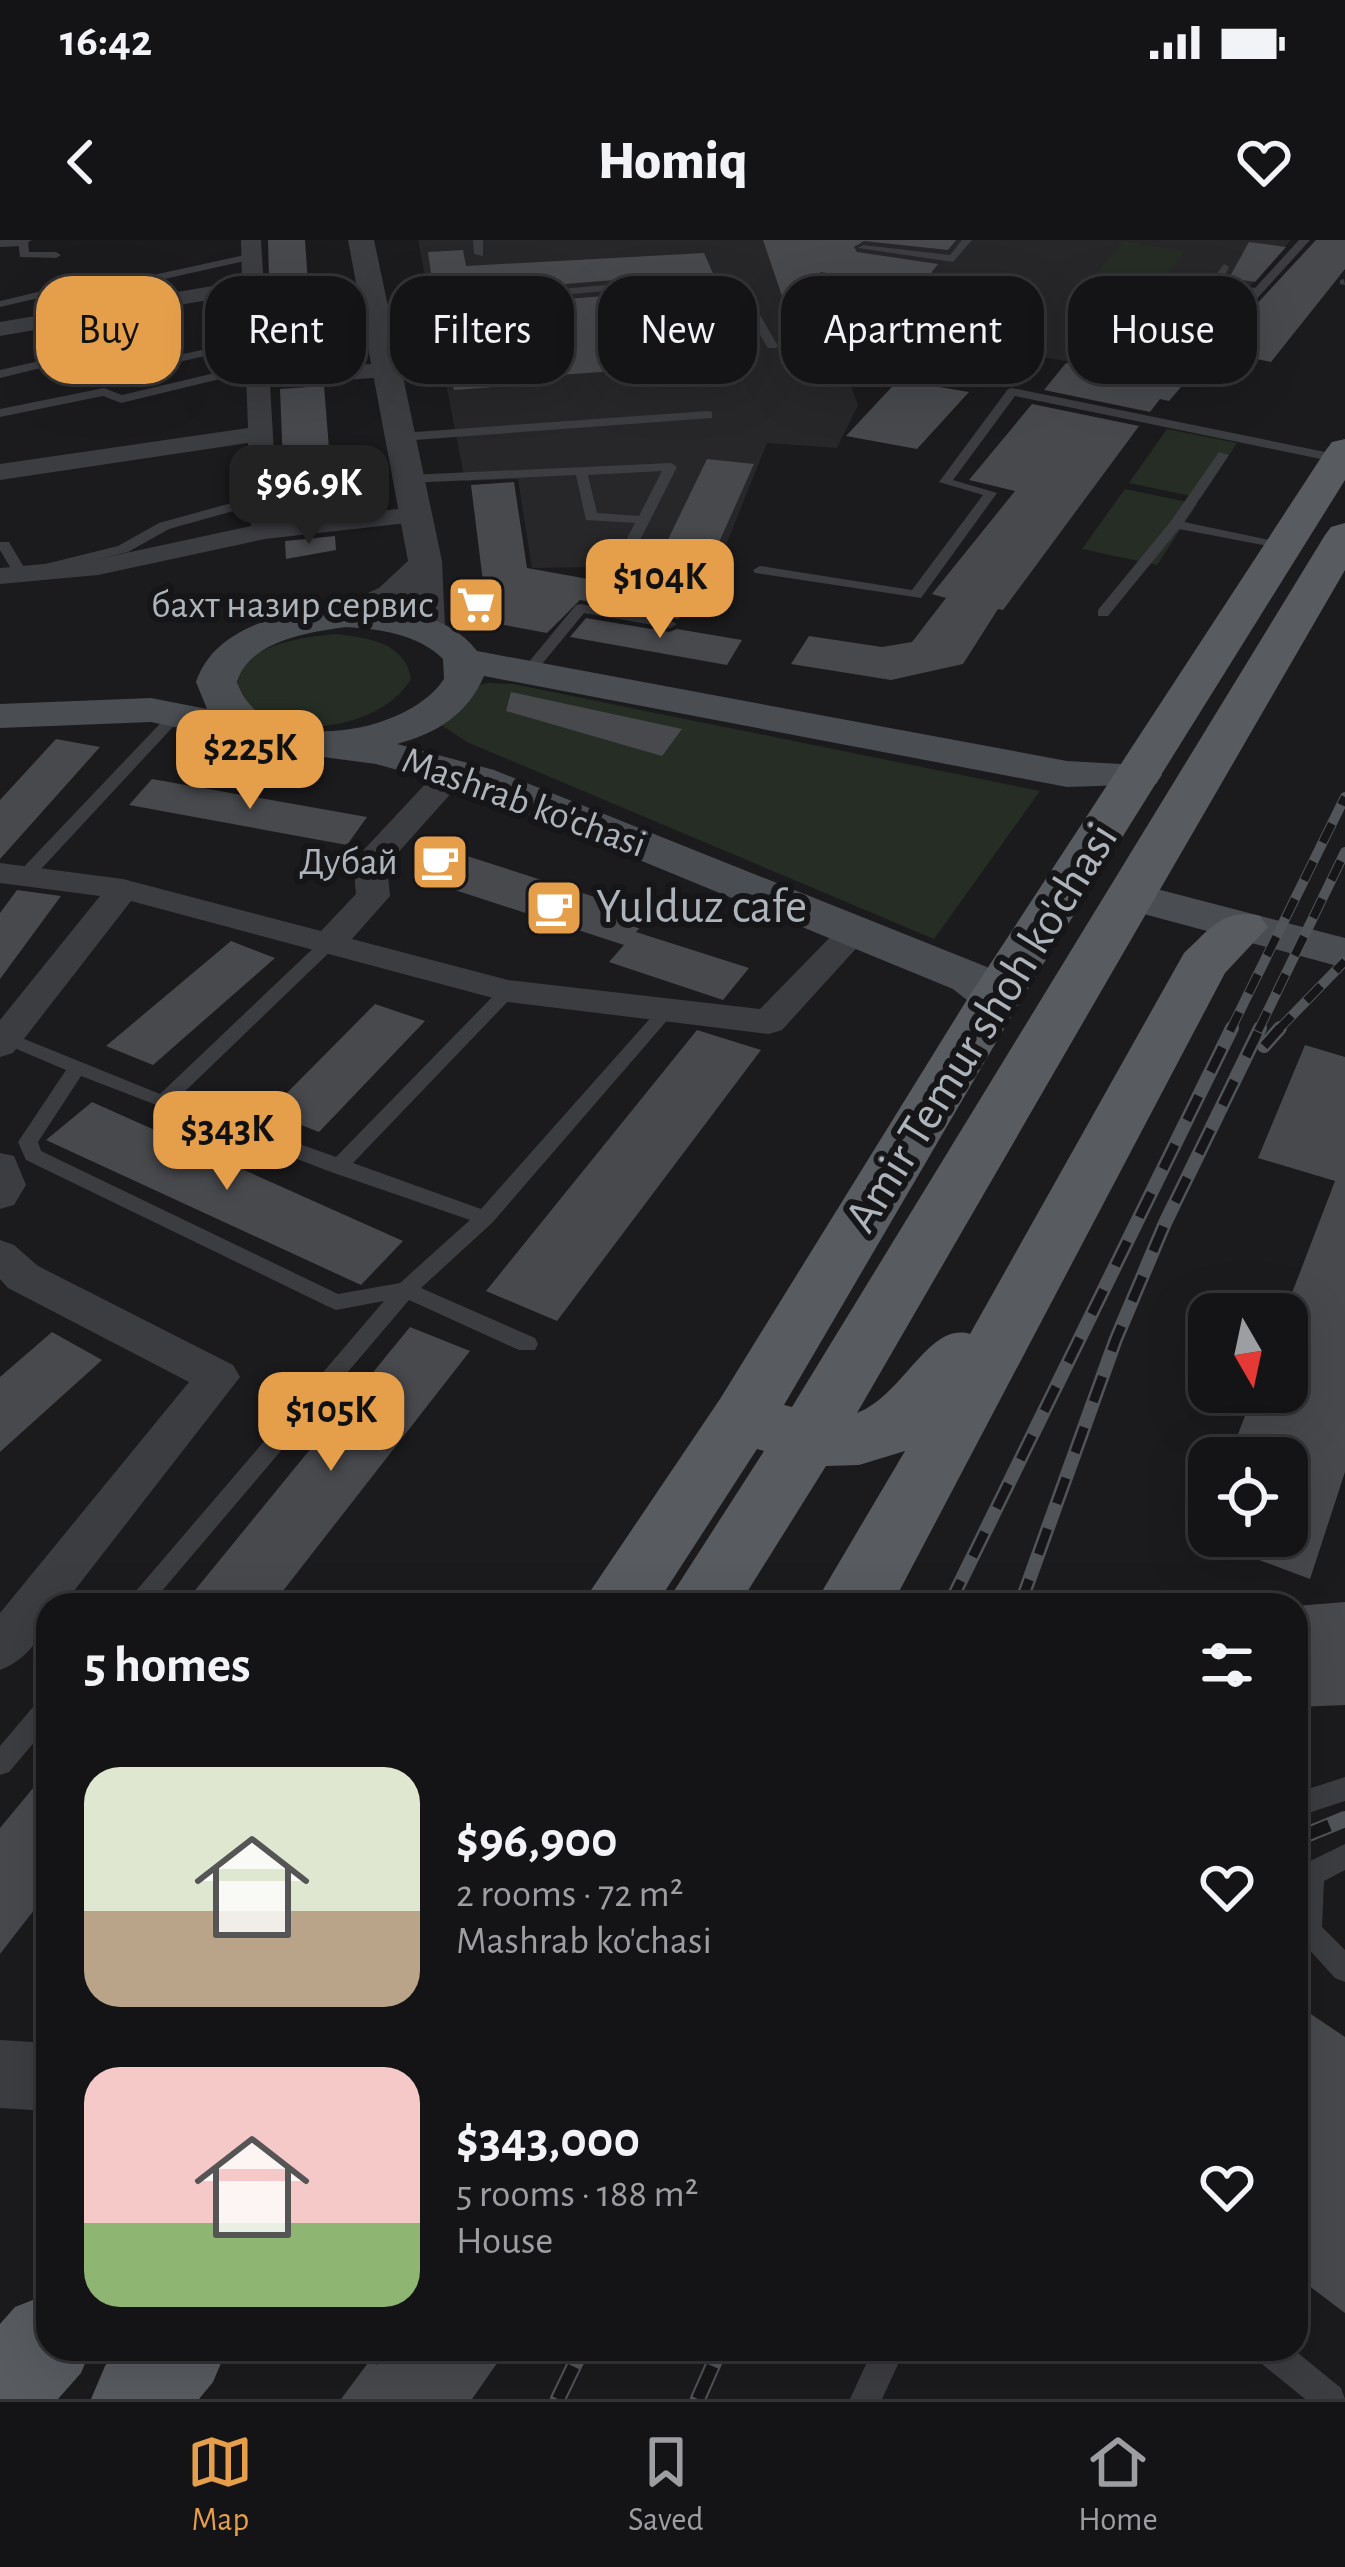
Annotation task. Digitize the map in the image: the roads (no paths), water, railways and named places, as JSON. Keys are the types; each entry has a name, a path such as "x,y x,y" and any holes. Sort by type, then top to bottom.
{"main road":[{"name":"Amir Temur shoh ko'chasi","path":"625,1593 743,1418 995,998 1142,775 1342,454"},
{"name":"Amir Temur shoh ko'chasi","path":"709,1593 807,1439 1345,535"},
{"path":"0,698 176,676 232,655 280,627 346,615 390,618 428,629 462,659 1067,774 1142,775"},
{"path":"232,655 219,675 219,696 232,715 258,730"},
{"name":"Mashrab ko'chasi","path":"310,742 393,733 427,719 451,700 463,680 462,659"},
{"name":"Mashrab ko'chasi","path":"0,716 117,709 178,713 455,771 970,978 995,998"},
{"path":"1130,896 1345,952"},
{"path":"743,1418 807,1439 863,1438 897,1425 932,1397 1189,946 1242,927"},
{"path":"860,1593 1203,965 1242,927"},
{"path":"0,2394 36,2354"},
{"path":"138,2399 170,2361"}],"street":[{"path":"0,242 23,240"},
{"path":"362,240 425,561 428,629"},
{"path":"366,314 376,308"},
{"path":"0,329 36,323"},
{"path":"366,367 387,370"},
{"path":"258,384 266,531"},
{"path":"0,472 260,434"},
{"path":"10,575 98,567 266,531 416,515"},
{"path":"346,615 397,591 414,579 425,561"},
{"path":"330,942 373,896 370,863 387,839 455,771"},
{"path":"12,875 123,889 508,992 770,1022 854,931"},
{"path":"3,1042 123,889"},
{"path":"0,1166 5,1185 0,1195"},
{"path":"0,1256 23,1277 218,1377 45,1593"},
{"path":"0,1649 36,1604"},
{"path":"0,2074 36,2076"}],"lane":[{"path":"23,240 24,255 56,254"},
{"path":"478,240 479,254"},
{"path":"863,248 953,259 967,240"},
{"path":"1224,267 1215,283 1254,297 1305,240"},
{"path":"155,276 253,248"},
{"path":"376,308 722,282 738,289 772,346"},
{"path":"0,304 36,295"},
{"path":"0,374 87,353 122,371 205,361"},
{"path":"0,412 104,392 121,399 205,371"},
{"path":"760,570 916,595 991,493 945,482 1012,392 1342,454"},
{"path":"401,437 708,415"},
{"path":"1103,613 1176,524 1223,455"},
{"path":"409,479 671,467 628,548"},
{"path":"581,471 591,518 643,520"},
{"path":"4,544 10,575 123,549 164,526 264,498"},
{"path":"1176,524 1284,548"},
{"path":"528,672 581,608 670,624"},
{"path":"12,875 178,713"},
{"path":"163,1102 330,942"},
{"path":"338,1167 508,992"},
{"path":"146,1593 406,1290 484,1218 668,1009"},
{"path":"3,1042 484,1218"},
{"path":"78,1066 28,1142 33,1155 336,1302 406,1290 527,1345"},
{"path":"0,1764 36,1722"},
{"path":"1308,1800 1345,1789"},
{"path":"1345,1856 1310,1874 1308,1932 1345,1969"},
{"path":"866,2399 883,2361"},
{"path":"1283,2361 1330,2399"}],"railway":[{"path":"1230,1031 1345,797"},
{"path":"1258,1031 1345,852"},
{"path":"1277,1031 1345,961"},
{"path":"955,1593 1232,1028"},
{"path":"1024,1593 1116,1339 1165,1223 1260,1028"},
{"path":"1264,1046 1280,1028"},
{"path":"1308,1834 1345,1819"},
{"path":"558,2399 576,2361"},
{"path":"698,2399 715,2361"}],"place":[{"name":"бахт назир сервис","path":"476,605"},
{"name":"Дубай","path":"440,862"},
{"name":"Yulduz cafe","path":"554,908"}]}
